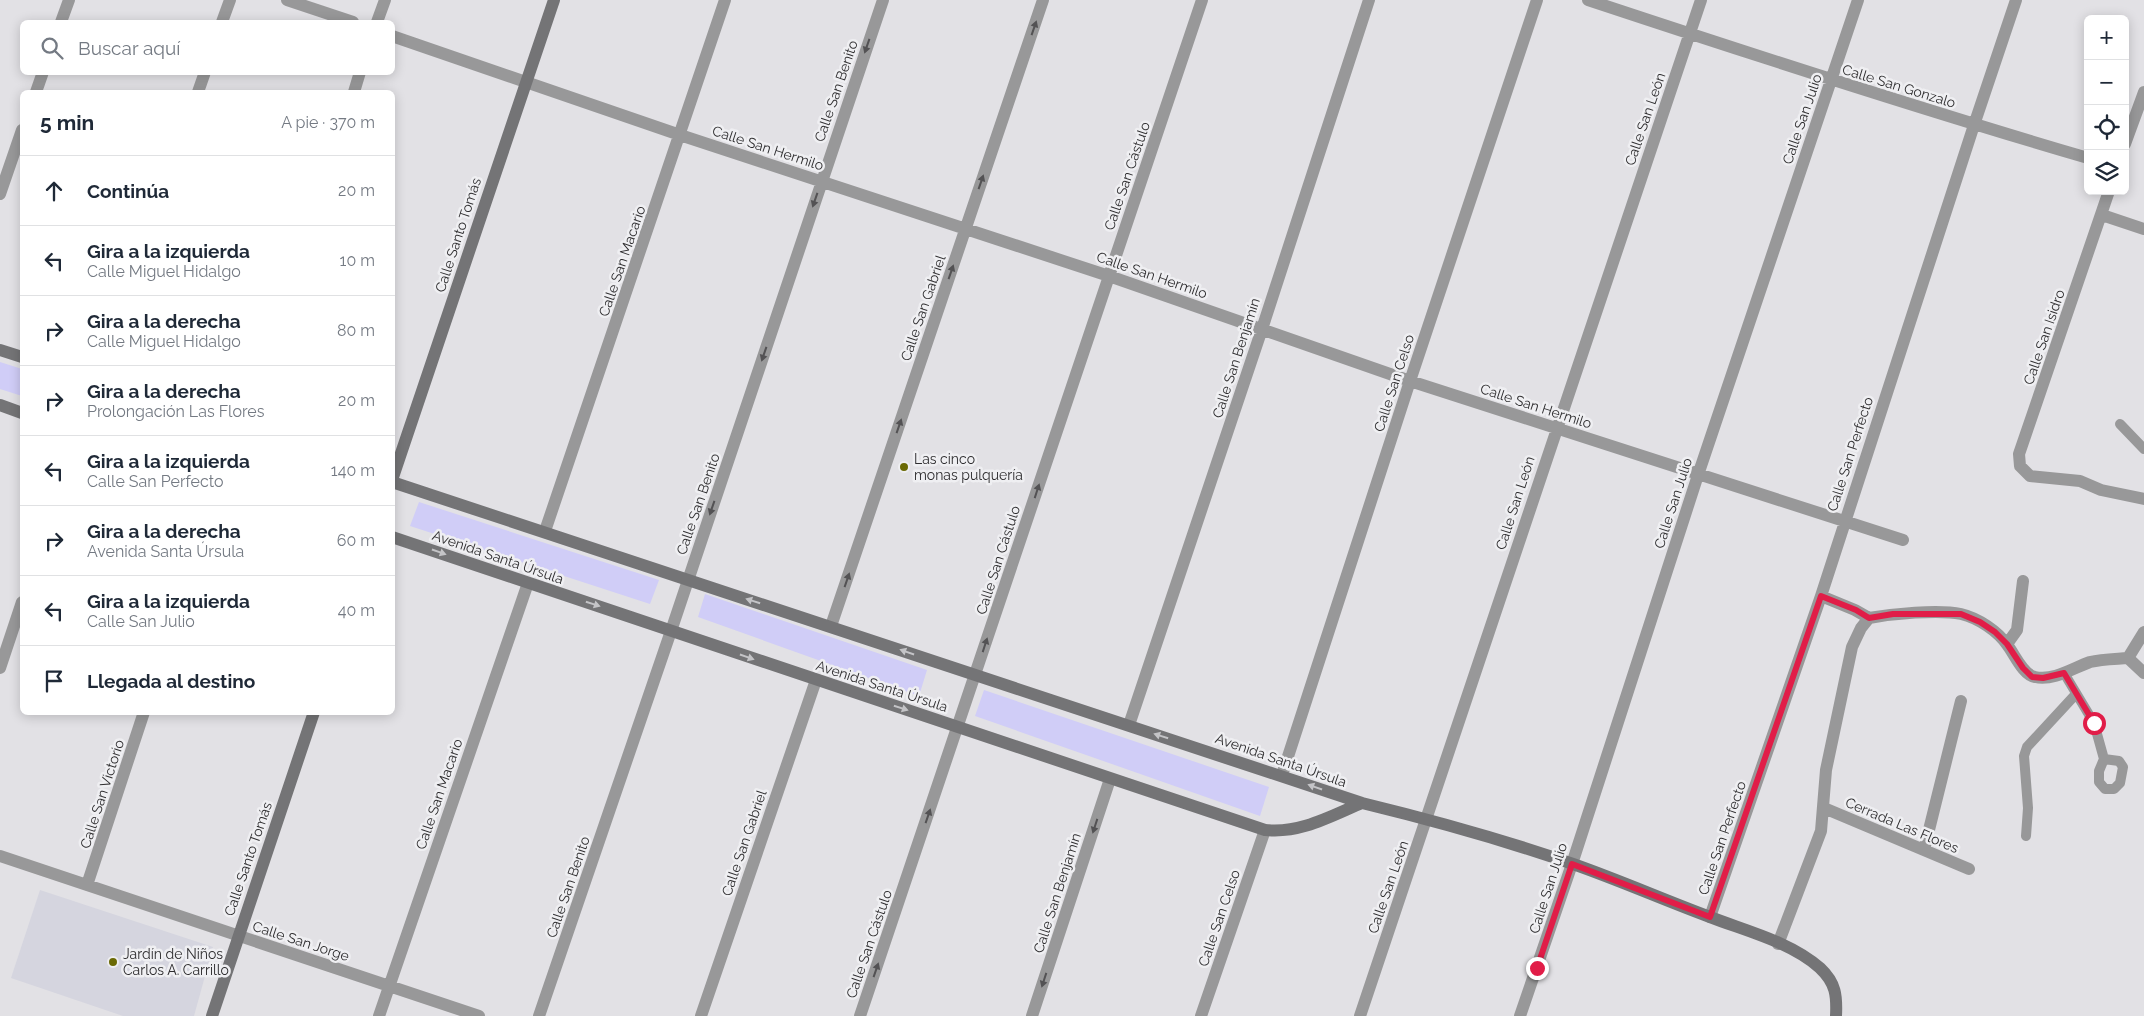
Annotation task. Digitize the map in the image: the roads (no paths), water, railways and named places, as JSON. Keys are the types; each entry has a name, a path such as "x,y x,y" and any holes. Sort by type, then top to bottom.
{"street":[{"path":"62,20 69,0"},
{"path":"223,20 230,0"},
{"path":"287,0 347,20"},
{"path":"378,20 384,0"},
{"name":"Calle Santo Tomás","path":"395,472 554,0"},
{"name":"Calle San Macario","path":"545,531 725,0"},
{"name":"Calle San Benito","path":"539,1016 671,631 883,0"},
{"name":"Calle San Gabriel","path":"831,626 1043,0"},
{"name":"Calle San Cástulo","path":"860,1016 1202,0"},
{"name":"Calle San Benjamín","path":"1129,725 1262,329 1369,0"},
{"name":"Calle San Celso","path":"1282,775 1410,381 1537,0"},
{"name":"Calle San Gonzalo","path":"1588,0 1831,80 2084,157"},
{"name":"Calle San León","path":"1360,1016 1701,0"},
{"name":"Calle San Julio","path":"1520,1016 1572,864 1698,475 1858,0"},
{"name":"Calle San Perfecto","path":"1710,917 1821,596 2016,0"},
{"name":"Calle San Hermilo","path":"395,37 680,135 1109,276 1410,381 1844,523 1903,540"},
{"path":"37,90 42,75"},
{"path":"199,90 203,75"},
{"path":"355,90 359,75"},
{"path":"2129,133 2144,92"},
{"path":"0,194 20,136"},
{"name":"Calle San Isidro","path":"2108,195 2019,454 2020,466 2030,476 2080,481 2101,490 2144,499"},
{"path":"2102,215 2144,229"},
{"path":"0,350 20,357"},
{"path":"0,405 20,412"},
{"name":"Avenida Santa Úrsula","path":"395,482 1362,803 1427,819 1572,864 1802,955 1820,969 1831,982 1837,996 1836,1016"},
{"name":"Avenida Santa Úrsula","path":"395,538 1265,830 1282,832 1304,827 1362,803"},
{"path":"2007,644 2017,630 2023,581"},
{"name":"Calle San Macario","path":"380,1016 528,583"},
{"path":"1821,596 1856,610 1869,618 1893,614 1961,614 1988,627 2007,644 2023,668 2032,677 2043,678 2064,673 2092,662 2128,658 2144,673"},
{"path":"0,668 20,608"},
{"path":"1778,944 1821,831 1826,770 1852,647 1861,628 1869,618"},
{"path":"2128,658 2144,632"},
{"name":"Calle San Gabriel","path":"701,1016 816,680"},
{"path":"1924,850 1960,701"},
{"name":"Calle San Victorio","path":"87,885 143,715"},
{"name":"Calle Santo Tomás","path":"212,1016 313,715"},
{"name":"Calle San Benjamín","path":"1032,1016 1110,779"},
{"name":"Cerrada Las Flores","path":"1824,808 1969,869"},
{"name":"Calle San Celso","path":"1201,1016 1265,830"},
{"name":"Calle San Jorge","path":"0,856 478,1016"}],"lane":[{"path":"2120,424 2144,449"},
{"path":"2064,673 2094,723 2104,759"},
{"path":"2026,836 2028,808 2024,756 2028,747 2076,694"}],"place":[{"name":"Las cinco monas pulquería","path":"904,467"},
{"name":"Jardín de Niños Carlos A. Carrillo","path":"113,962"}]}
